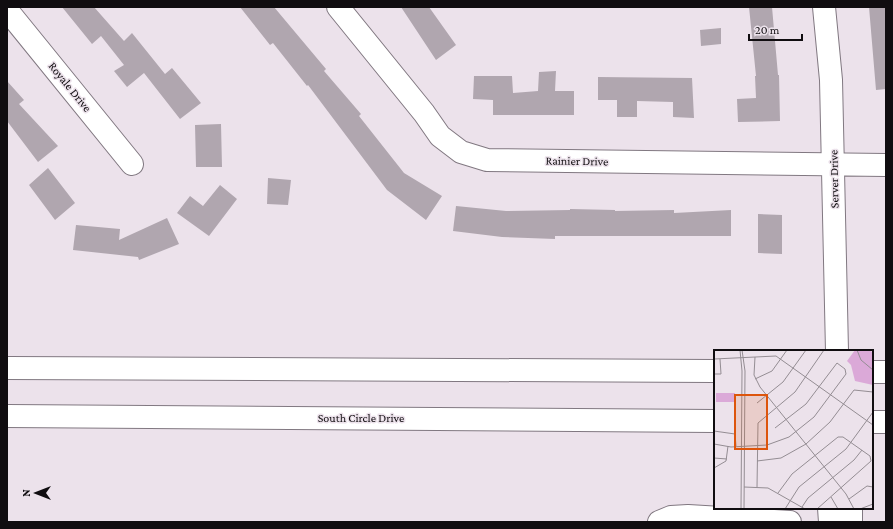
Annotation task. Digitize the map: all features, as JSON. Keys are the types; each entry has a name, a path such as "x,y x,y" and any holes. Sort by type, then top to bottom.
{"main road":[{"name":"Rainier Drive","path":"338,7 424,113 440,136 461,152 487,160 886,165"},
{"name":"Server Drive","path":"824,7 831,80 837,350"},
{"name":"Royale Drive","path":"7,10 132,164"},
{"path":"7,368 714,371"},
{"path":"873,372 886,372"},
{"name":"South Circle Drive","path":"7,416 714,421"},
{"path":"873,422 886,422"},
{"path":"829,509 830,522"},
{"path":"851,509 851,522"},
{"path":"659,522 671,517 688,516 790,522"}],"building":[{"path":"62,7 94,7 124,41 132,33 165,74 172,68 201,103 180,119 144,73 127,87 114,71 124,65 101,36 92,44"},
{"path":"240,7 274,7 326,69 324,71 361,114 359,116 404,173 442,196 426,220 387,190 308,85 307,86 273,43 270,45"},
{"path":"401,7 429,7 456,45 436,60"},
{"path":"749,7 772,7 779,75 780,121 738,122 737,99 756,98 756,76"},
{"path":"869,7 886,7 886,89 876,90"},
{"path":"721,28 721,44 701,46 700,30"},
{"path":"556,71 555,91 574,91 574,115 493,115 493,100 473,99 474,76 512,76 513,93 538,91 539,72"},
{"path":"598,77 692,78 694,118 673,117 673,102 637,101 637,117 617,117 617,100 598,100"},
{"path":"7,81 24,100 19,104 58,146 38,162 7,121"},
{"path":"221,124 222,167 196,167 195,125"},
{"path":"48,168 75,203 55,220 29,185"},
{"path":"268,178 291,180 288,205 267,204"},
{"path":"220,185 237,199 209,236 177,213 190,196 203,206"},
{"path":"456,206 506,211 570,209 615,211 674,210 674,213 731,210 731,236 555,236 555,239 502,237 453,231"},
{"path":"758,214 782,215 782,254 758,253"},
{"path":"167,218 179,244 139,260 138,257 73,250 76,225 120,229 119,240"}]}
